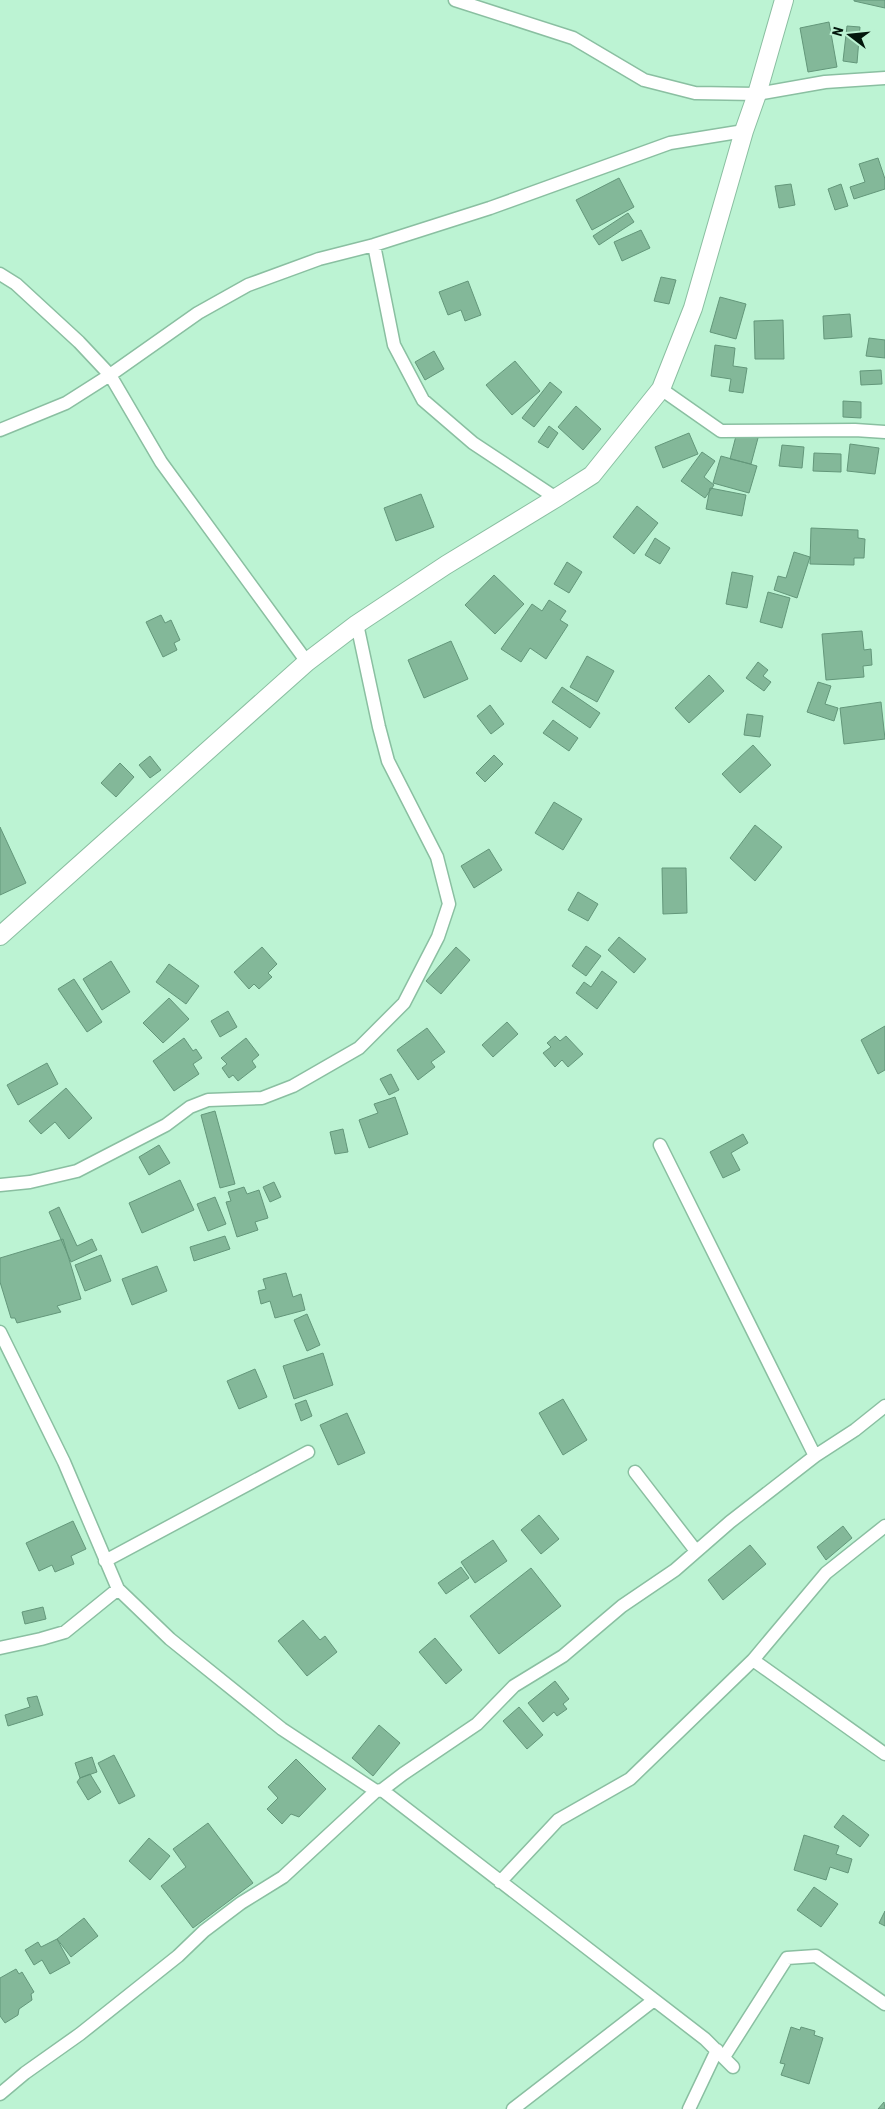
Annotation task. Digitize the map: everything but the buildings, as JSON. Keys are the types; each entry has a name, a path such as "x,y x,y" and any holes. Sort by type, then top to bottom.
{"street":[{"path":"455,0 573,38 644,80 695,94 757,94 824,82 885,78"},
{"path":"0,936 307,662 357,624 446,565 592,474 660,389 693,308 784,0"},
{"path":"0,430 66,403 198,314 248,285 319,259 374,246 508,201 670,143 744,131"},
{"path":"374,246 394,345 423,400 473,443 556,498"},
{"path":"0,274 16,284 79,342 110,375 161,462 307,662"},
{"path":"660,389 722,431 855,430 885,432"},
{"path":"0,1185 30,1182 77,1171 166,1125 190,1106 208,1100 262,1098 294,1086 359,1048 404,1003 438,937 449,904 437,856 388,761 357,624"},
{"path":"660,1145 815,1456"},
{"path":"0,1332 64,1462 118,1589 170,1639 282,1729 379,1791 654,2000 734,2067"},
{"path":"0,2094 24,2073 80,2034 178,1956 204,1931 241,1903 283,1877 379,1791 477,1724 514,1686 563,1656 622,1606 675,1570 815,1456 855,1430 885,1406"},
{"path":"105,1561 308,1452"},
{"path":"635,1472 696,1551"},
{"path":"500,1882 558,1820 630,1779 753,1660 826,1573 885,1526"},
{"path":"1,1645 41,1640 65,1632 118,1589"},
{"path":"753,1660 885,1754"},
{"path":"688,2109 720,2054 787,1958 816,1956 885,2004"},
{"path":"513,2109 654,2000"}]}
